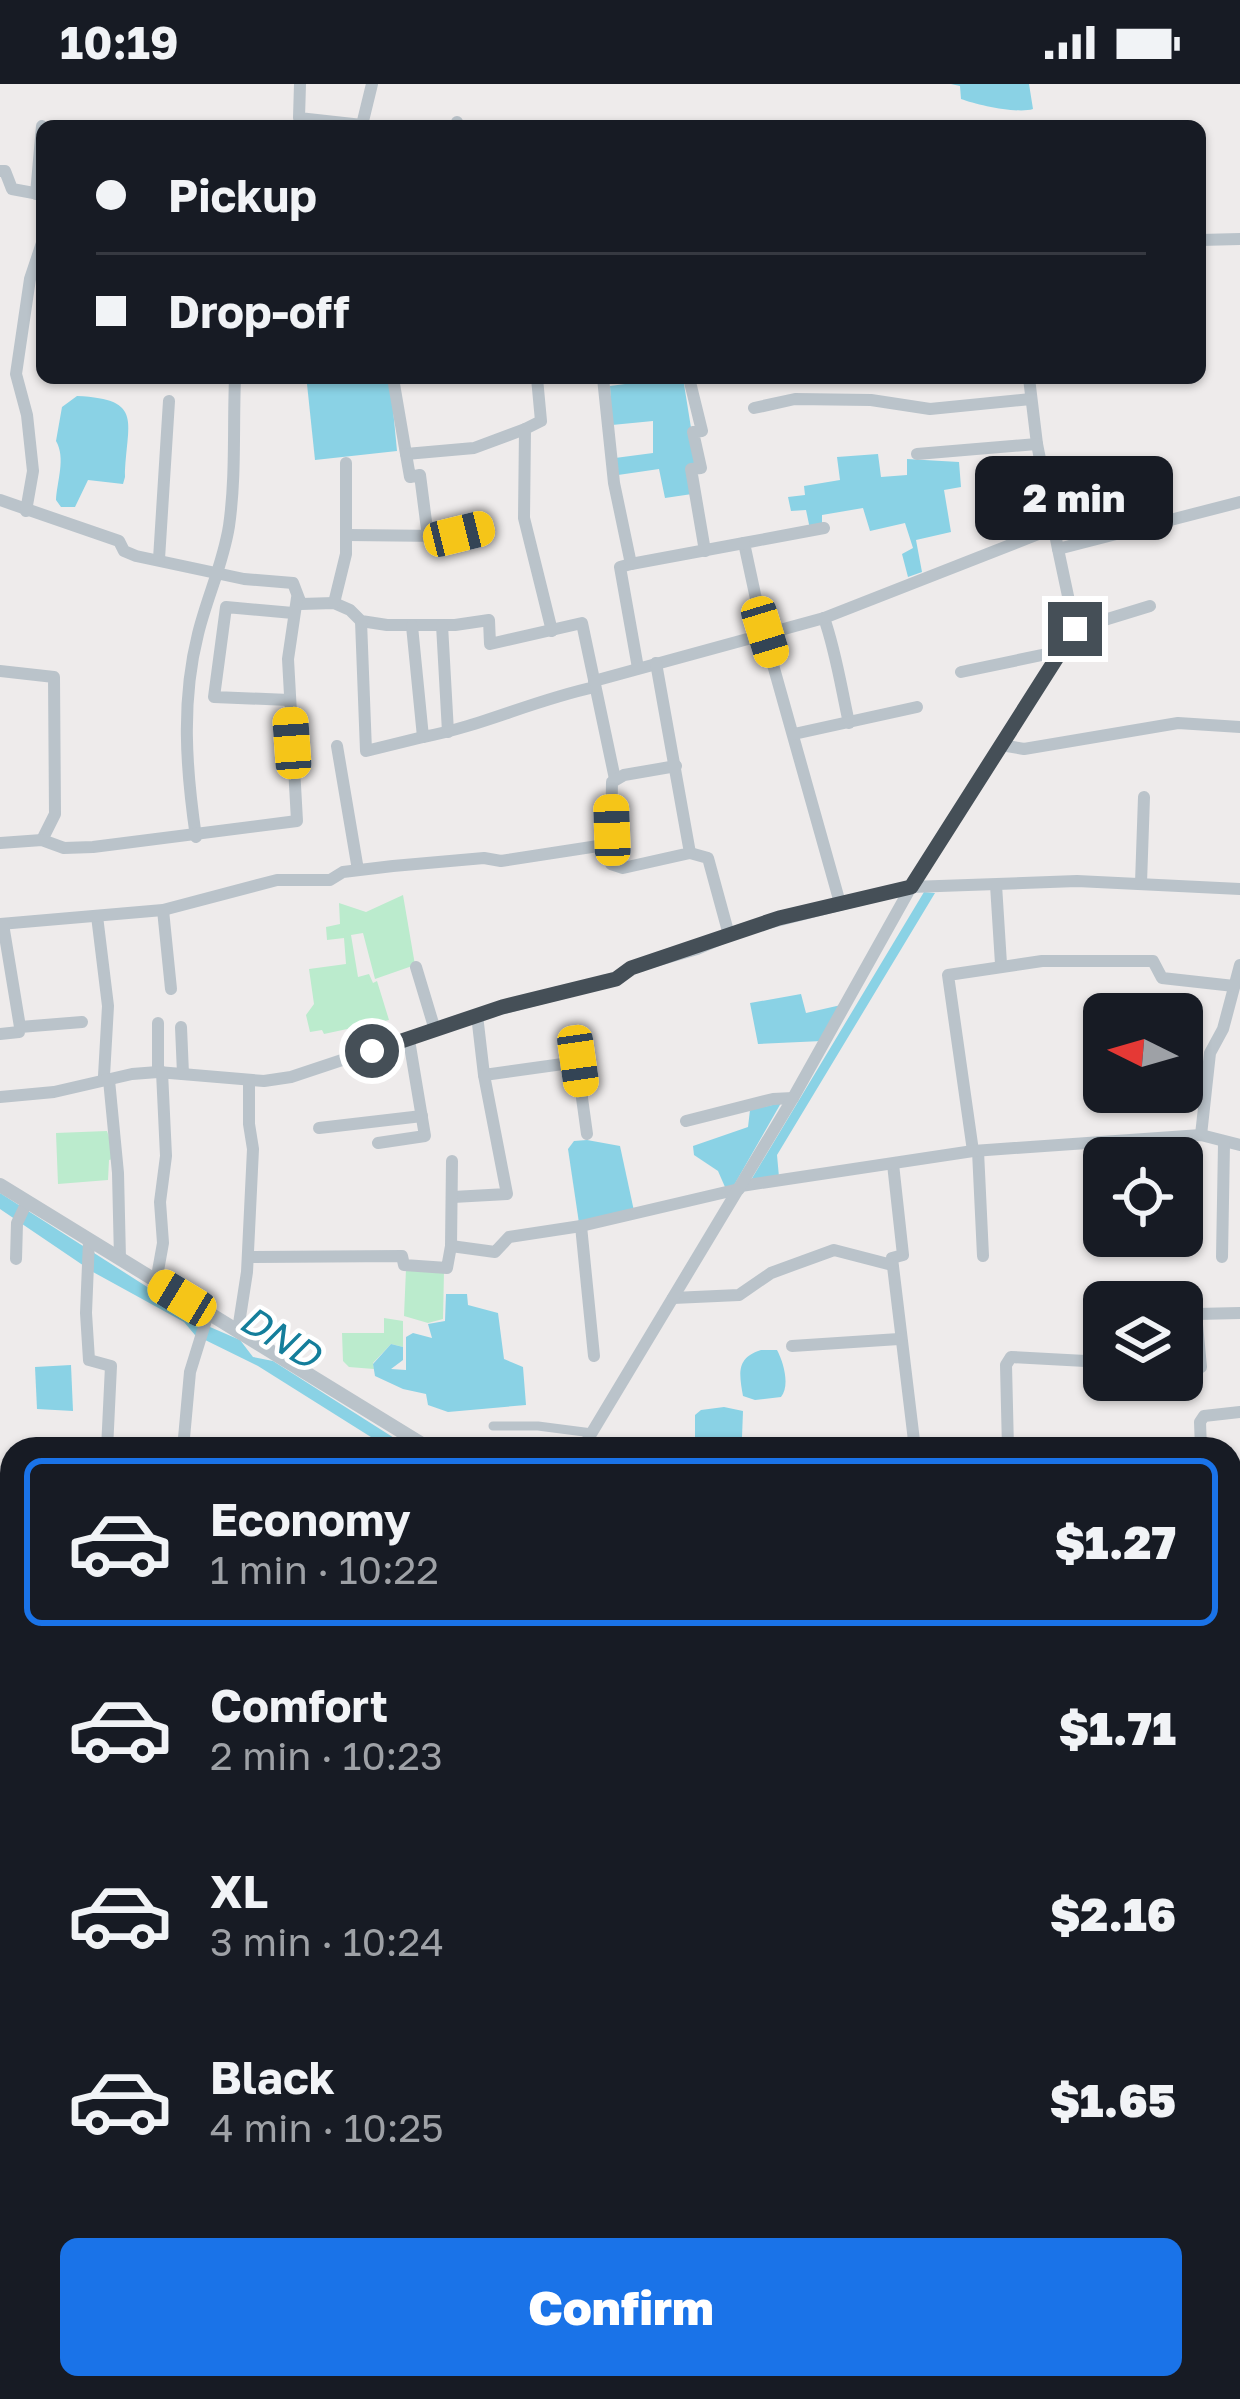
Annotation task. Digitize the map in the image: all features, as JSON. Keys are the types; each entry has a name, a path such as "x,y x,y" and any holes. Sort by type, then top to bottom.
{"street":[{"path":"300,84 299,118 317,120"},
{"path":"363,120 373,84"},
{"path":"0,171 5,171 12,189 36,193"},
{"path":"1206,240 1240,239"},
{"path":"26,511 33,471 16,374 36,280"},
{"path":"196,837 187,781 186,726 197,637 217,574 233,489 235,384"},
{"path":"394,384 410,477 420,476 428,536"},
{"path":"406,454 474,448 541,421 538,384"},
{"path":"604,384 614,483 631,564"},
{"path":"691,384 703,431 693,432 701,468 691,469 705,551"},
{"path":"1030,384 1051,529 1075,629"},
{"path":"754,408 795,399 871,400 930,409 1031,400"},
{"path":"159,560 169,401"},
{"path":"525,429 524,518 552,631"},
{"path":"917,454 1036,444"},
{"path":"334,603 347,535 346,463"},
{"path":"0,500 101,533 119,541 128,554 217,574 293,583 301,604 334,603 361,620 412,626 489,620 490,644 582,623 615,778 611,838 605,849"},
{"path":"1058,549 1240,502"},
{"path":"347,535 428,536 485,527"},
{"path":"638,668 620,567 824,528"},
{"path":"361,620 366,751 471,727 508,709 638,668 824,619 1051,529"},
{"path":"744,543 840,903"},
{"path":"0,842 42,840 64,848 196,837 297,821 289,700 292,613 297,598"},
{"path":"207,605 292,613"},
{"path":"590,1437 793,1097 911,887 1075,629 1150,606"},
{"path":"226,607 214,697 289,700"},
{"path":"824,619 849,723"},
{"path":"442,625 448,732"},
{"path":"412,626 423,736"},
{"path":"961,672 1061,651"},
{"path":"656,663 690,853"},
{"path":"0,671 54,677 55,814 42,840"},
{"path":"794,734 916,707"},
{"path":"1001,745 1024,748 1178,723 1240,727"},
{"path":"337,746 358,870"},
{"path":"615,778 676,766"},
{"path":"1141,883 1144,796"},
{"path":"0,1034 20,1032 2,924 163,910 205,902 251,885 330,880 358,870 484,858 501,861 598,846 605,849 611,864 623,868 690,853 708,858 729,935"},
{"path":"0,1097 160,1072 249,1080 294,1077 477,1015 616,979 631,968 729,935 911,887 1077,881 1240,889"},
{"path":"996,885 1001,964"},
{"path":"163,910 171,989"},
{"path":"97,916 108,1006 104,1076 109,1080 118,1173 120,1259"},
{"path":"983,1256 975,1151 946,978 1001,964 1154,961 1162,978 1238,975 1210,1053 1201,1135"},
{"path":"416,967 435,1030"},
{"path":"453,1197 507,1194 477,1015"},
{"path":"20,1027 82,1022"},
{"path":"156,1282 163,1243 160,1202 166,1156 158,1023"},
{"path":"181,1027 183,1074"},
{"path":"378,1143 424,1138 409,1040"},
{"path":"484,1075 578,1061 587,1134"},
{"path":"238,1330 248,1257 253,1149 249,1080"},
{"path":"686,1121 793,1097"},
{"path":"320,1128 422,1116"},
{"path":"451,1246 495,1252 509,1237 581,1226 740,1187 975,1151 1201,1135 1240,1145"},
{"path":"1222,1257 1224,1144"},
{"path":"248,1257 402,1256 404,1265 447,1268 452,1160"},
{"path":"893,1164 904,1255 892,1258 892,1265 913,1437"},
{"path":"0,1185 88,1245 156,1282 204,1324 238,1330 398,1437"},
{"path":"16,1259 17,1222 26,1204"},
{"path":"581,1226 594,1356"},
{"path":"88,1245 89,1360 112,1366 108,1437"},
{"path":"674,1298 739,1295 771,1274 834,1250 892,1265"},
{"path":"1203,1314 1240,1312"},
{"path":"184,1437 189,1384 204,1324"},
{"path":"792,1346 899,1339"},
{"path":"1008,1437 1006,1365 1011,1358 1083,1361"},
{"path":"1201,1437 1204,1416 1240,1412"},
{"path":"493,1426 592,1433"}],"green space":[{"path":"403,895 415,965 375,979 363,933 351,935 358,977 369,974 373,983 377,981 389,1020 324,1034 322,1030 310,1032 306,1015 314,1004 309,969 346,964 344,938 327,940 326,927 340,924 339,903 366,912"},
{"path":"107,1131 116,1158 109,1160 108,1180 58,1184 56,1133"},
{"path":"406,1269 444,1271 443,1319 428,1323 404,1316"},
{"path":"384,1318 403,1321 403,1347 391,1344 373,1363 374,1369 349,1367 343,1361 342,1333 384,1333"}],"water":[{"path":"951,84 1029,84 1033,109 1008,110 961,99 960,86"},
{"path":"307,384 391,384 397,451 315,460"},
{"path":"684,384 697,465 692,494 665,498 659,469 618,475 615,458 653,453 653,421 612,425 610,386"},
{"path":"77,396 114,402 123,409 128,428 125,477 123,484 88,480 75,507 61,507 56,500 61,462 56,441 62,407"},
{"path":"878,454 881,477 907,475 907,459 959,462 961,487 944,490 951,532 916,540 922,572 908,577 902,554 913,548 905,523 870,531 863,508 822,515 822,525 810,529 806,510 791,511 788,497 805,495 804,486 840,480 837,457"},
{"path":"924,892 935,893 777,1155 779,1177 751,1180"},
{"path":"801,994 806,1013 841,1005 822,1041 758,1044 750,1003"},
{"path":"781,1103 733,1187 725,1187 718,1171 694,1155 693,1146 748,1127 750,1110"},
{"path":"574,1141 620,1146 634,1211 579,1223 568,1149"},
{"path":"0,1193 210,1327 240,1340 253,1357 273,1361 393,1437 371,1437 258,1366 195,1335 184,1322 93,1272 0,1209"},
{"path":"446,1294 467,1294 468,1305 498,1313 504,1359 523,1367 526,1405 448,1412 428,1405 426,1394 375,1376 373,1364 391,1344 403,1347 403,1360 391,1369 406,1370 406,1337 413,1333 432,1338 428,1324 445,1321"},
{"path":"761,1350 777,1350 780,1355 786,1381 781,1397 755,1400 743,1396 741,1367 747,1357"},
{"path":"71,1365 73,1411 37,1409 35,1367"},
{"path":"701,1410 743,1411 742,1437 695,1437 695,1415"}],"route":[{"path":"372,1051 502,1007 616,979 631,968 779,918 911,887 1075,629"}],"water label":[{"name":"DND","path":"280,1337"}]}
